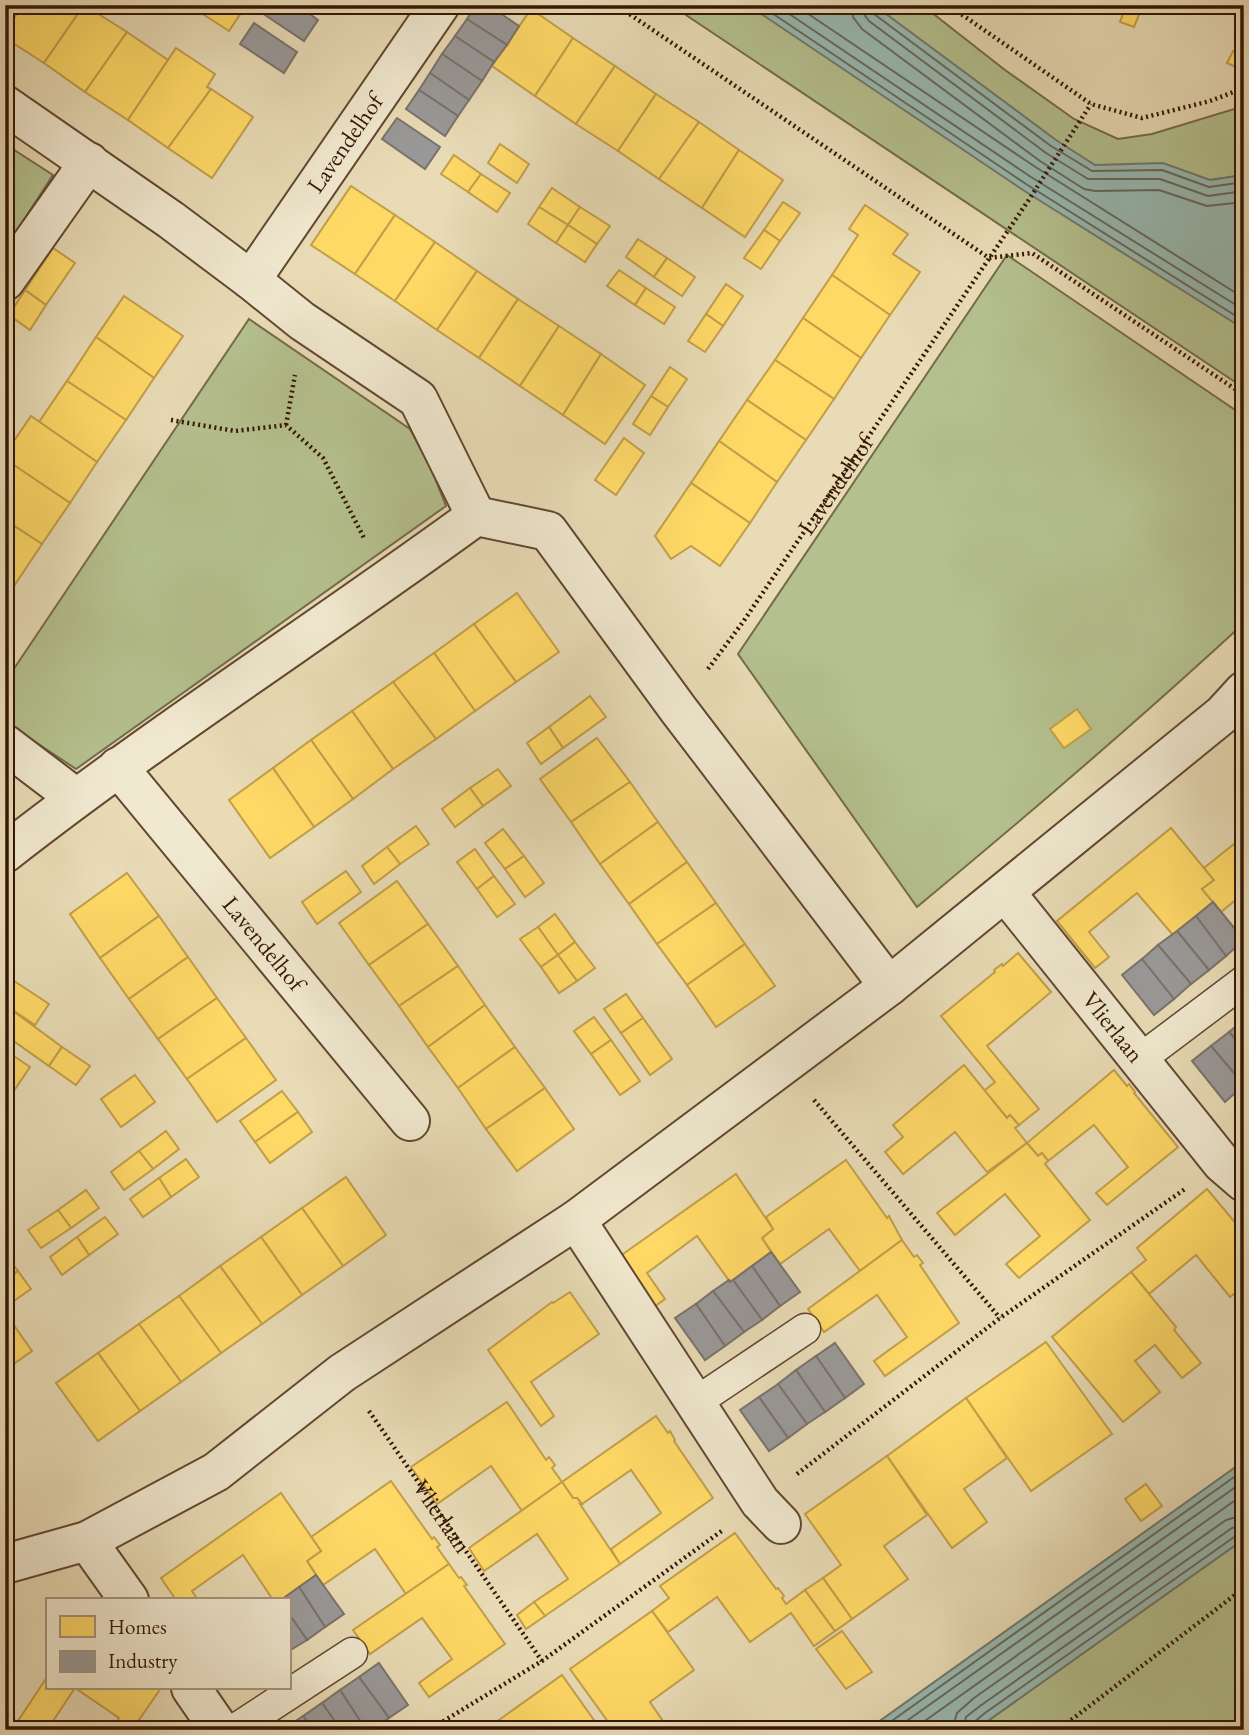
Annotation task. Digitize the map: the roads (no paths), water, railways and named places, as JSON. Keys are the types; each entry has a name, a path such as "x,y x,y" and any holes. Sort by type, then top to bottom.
{"street":[{"name":"Lavendelhof","path":"251,280 440,5"},
{"path":"5,105 89,162 251,280 302,321 418,399 476,516"},
{"path":"5,281 89,162"},
{"path":"5,853 118,767 386,582 476,516 548,531 678,709 889,986"},
{"path":"5,1564 87,1541 216,1472 342,1373 576,1220 889,986 1223,713 1244,691"},
{"path":"5,744 76,798"},
{"name":"Lavendelhof","path":"118,767 410,1121"},
{"name":"Vlierlaan","path":"1005,892 1233,1173"},
{"path":"576,1220 770,1513"},
{"path":"87,1541 128,1598"},
{"path":"192,1690 220,1730"}],"lane":[{"path":"1139,1060 1244,981"},
{"path":"696,1402 805,1329"},
{"path":"234,1730 352,1653"}],"water":[{"path":"748,5 874,5 1056,140 1095,165 1163,163 1210,180 1244,175 1244,329 1023,190"},
{"path":"1244,1461 1244,1539 975,1730 867,1730"}]}
